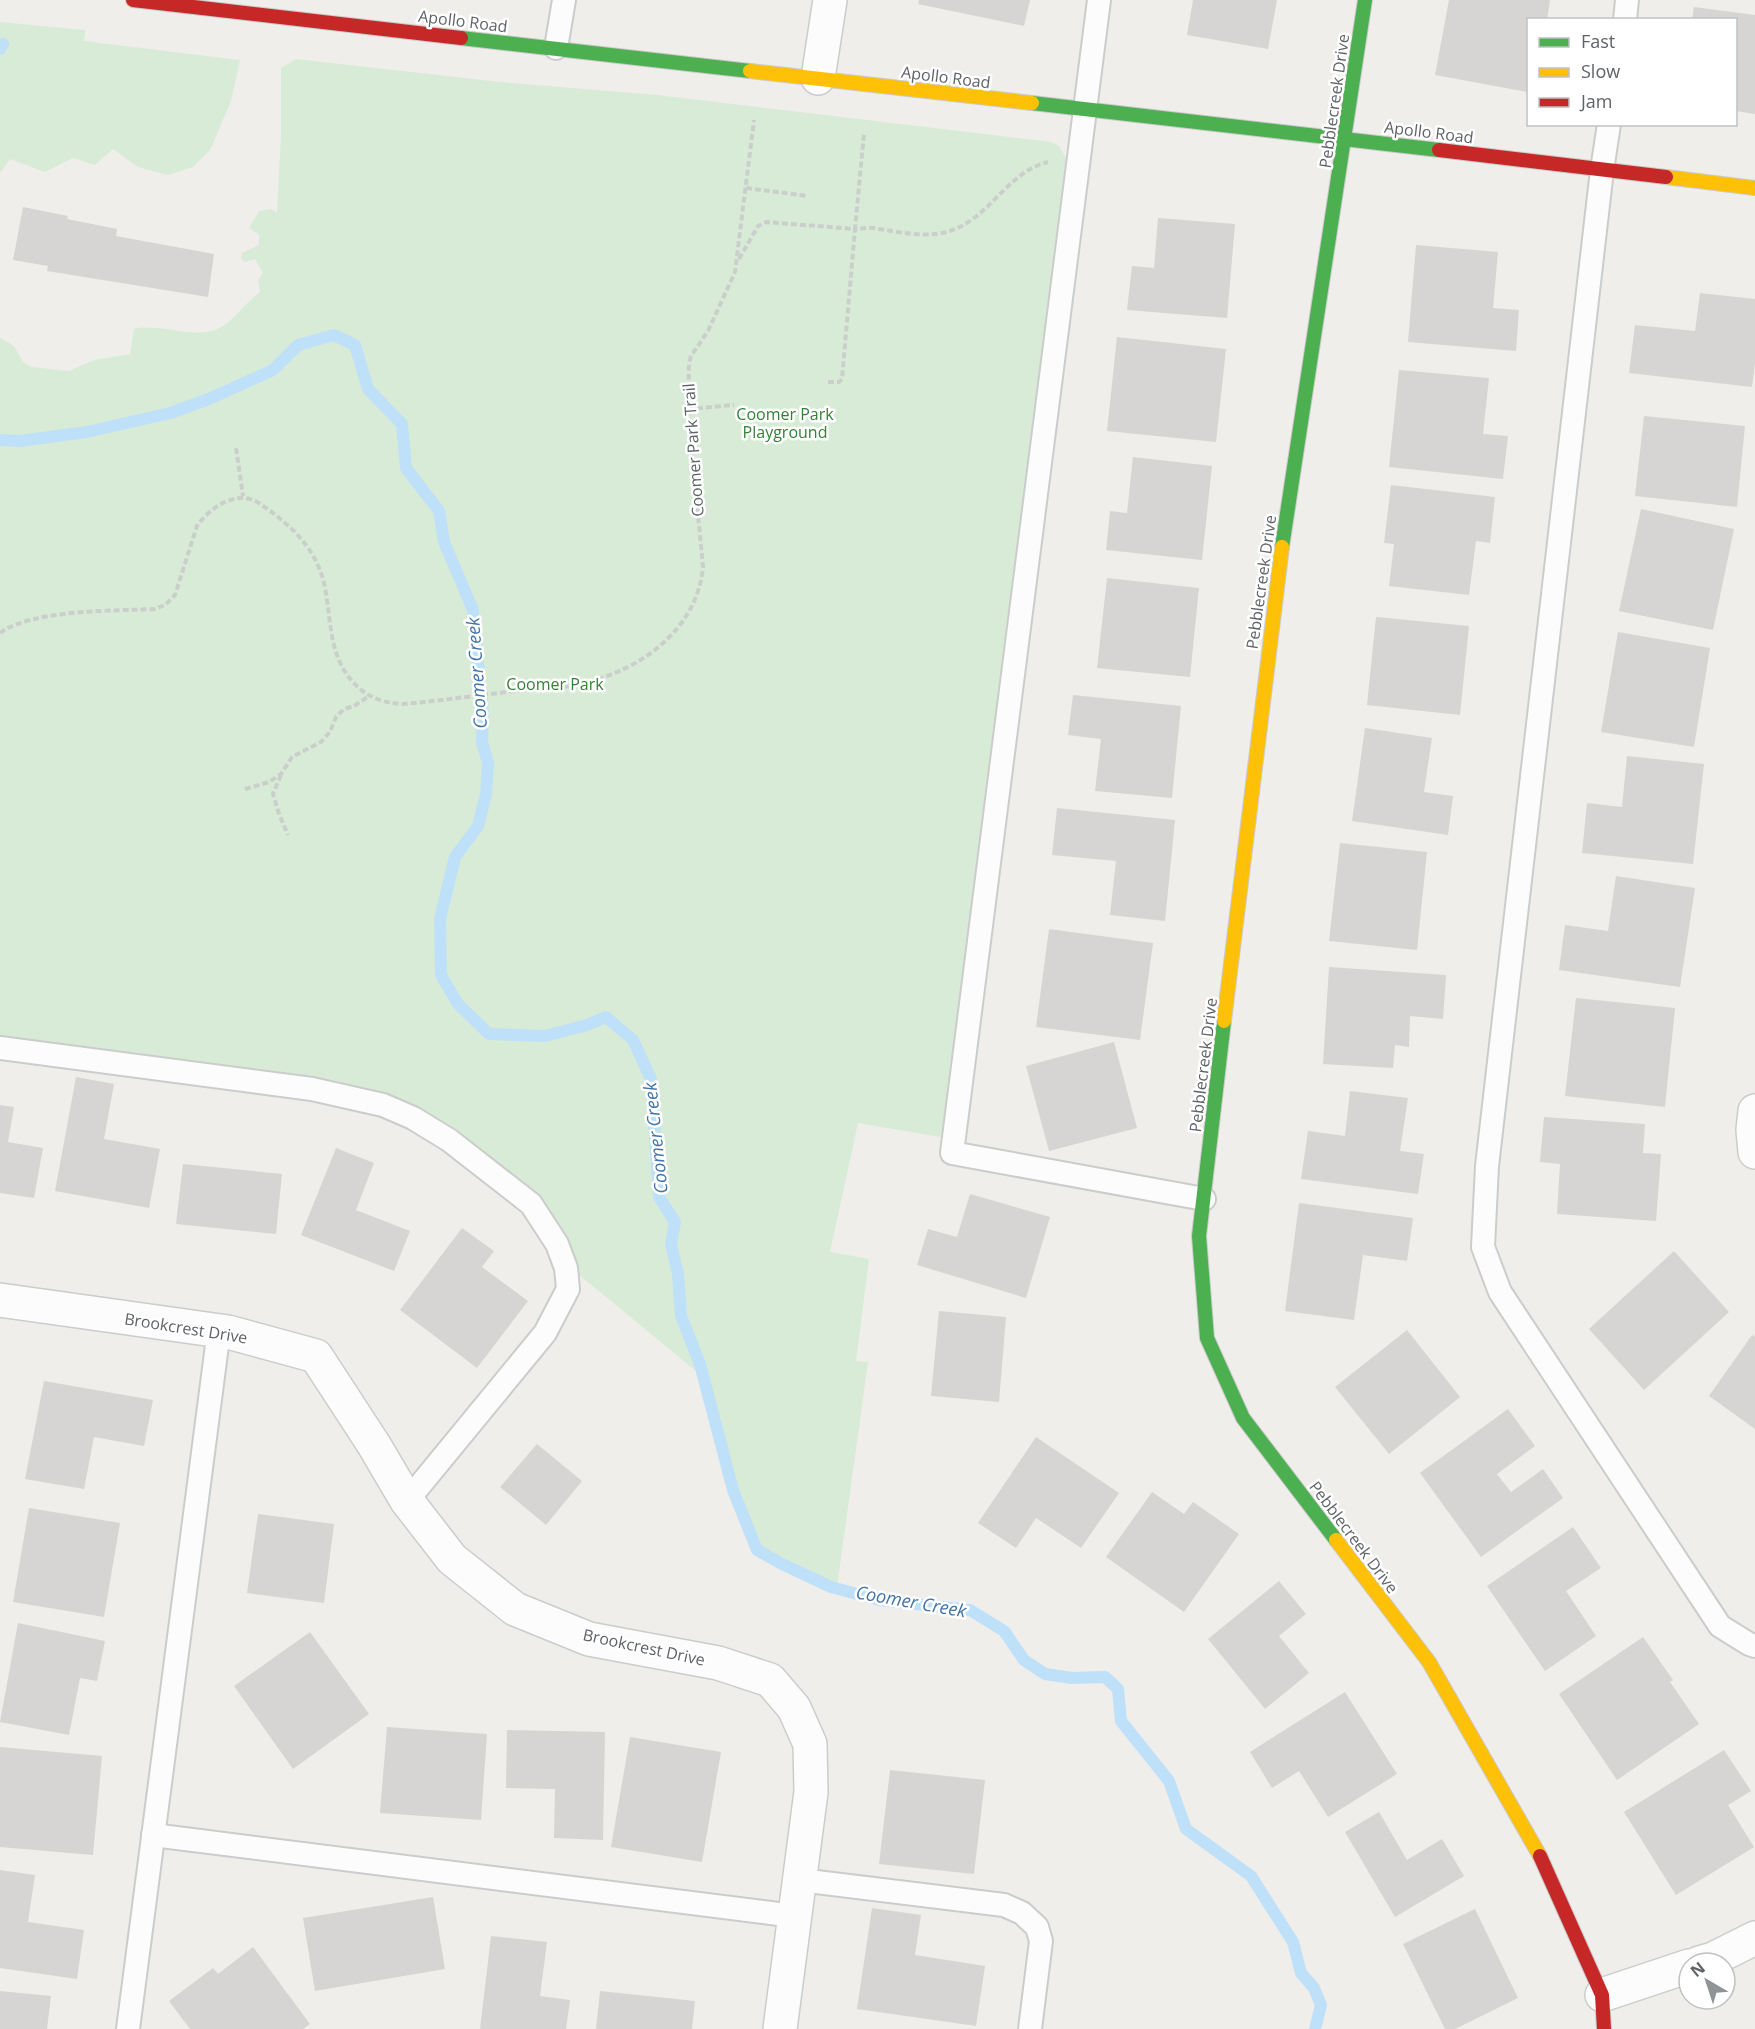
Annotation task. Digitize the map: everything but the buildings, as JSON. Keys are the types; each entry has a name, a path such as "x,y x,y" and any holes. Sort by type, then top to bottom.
{"street":[{"name":"Apollo Road","path":"133,0 306,9 555,48 1755,188"},
{"path":"818,78 830,0"},
{"name":"Pebblecreek Drive","path":"1365,0 1275,591 1199,1236 1208,1338 1243,1418 1429,1662 1541,1857 1602,1995 1604,2029"},
{"path":"1755,1111 1753,1131 1755,1152"},
{"name":"Brookcrest Drive","path":"0,1300 219,1330 316,1356 374,1445 407,1501 452,1559 515,1610 589,1639 718,1663 770,1680 794,1708 810,1744 811,1792 780,2029"},
{"path":"1729,1951 1755,1938"},
{"path":"1602,1995 1677,1970"}],"lane":[{"path":"555,48 564,0"},
{"path":"1099,0 952,1153 1204,1199"},
{"path":"1624,18 1628,0"},
{"path":"1609,126 1487,1166 1482,1247 1500,1292 1720,1626 1755,1646"},
{"path":"0,1048 312,1089 383,1105 413,1118 449,1140 531,1204 557,1244 566,1268 568,1289 566,1295 544,1333 407,1501"},
{"path":"128,2029 219,1330"},
{"path":"153,1835 794,1916"},
{"path":"800,1880 1004,1905 1022,1913 1037,1927 1041,1941 1030,2029"}],"path":[{"name":"Coomer Park Trail","path":"369,696 391,704 579,685 629,668 652,653 681,624 691,609 702,579 703,567 687,381 692,356 708,331 730,284 737,262 754,120"},
{"path":"828,382 839,382 842,379 864,134"},
{"path":"737,262 758,226 766,222 855,229 871,227 938,235 956,229 983,212 1017,177 1037,166 1055,160"},
{"path":"746,188 808,196"},
{"path":"688,409 734,405"},
{"path":"236,448 243,496"},
{"path":"0,633 17,624 47,617 154,609 165,605 175,596 197,526 204,516 222,504 243,496 252,498 290,526 312,553 324,583 332,637 339,658 346,675 369,696 354,706 344,709 336,717 330,732 321,742 292,757 281,774 273,794 288,835"},
{"path":"245,789 269,782 281,774"}],"green space":[{"path":"0,22 85,30 84,41 240,60 231,101 210,150 193,167 168,175 138,167 113,149 95,165 73,158 45,172 10,159 0,173"},
{"name":"Coomer Park","path":"296,59 500,82 658,95 1051,142 1059,146 1066,158 993,771 941,1137 858,1123 830,1252 869,1259 856,1361 868,1362 837,1587 759,1549 749,1523 732,1504 696,1371 578,1274 567,1240 551,1216 503,1169 459,1137 412,1110 336,1081 0,1036 0,338 14,346 23,362 31,367 69,371 94,360 130,354 134,329 157,328 193,333 216,330 226,324 260,292 258,280 263,273 255,259 245,262 241,259 242,253 259,245 259,235 249,228 259,211 271,209 277,213 281,135 281,68"}],"waterway":[{"name":"Coomer Creek","path":"0,49 3,44"},
{"name":"Coomer Creek","path":"0,440 19,441 87,432 170,413 209,399 273,370 298,345 334,335 355,345 368,389 402,424 406,468 439,511 444,542 473,610 483,713 482,742 488,763 486,794 478,826 455,857 440,919 441,975 458,1004 489,1034 545,1036 587,1025 606,1017 633,1040 651,1079 659,1197 675,1222 671,1244 678,1274 681,1316 700,1364 733,1490 757,1550 831,1587 880,1600 970,1610 1004,1631 1024,1660 1045,1674 1072,1678 1105,1677 1118,1689 1121,1721 1169,1781 1186,1829 1251,1876 1293,1942 1301,1973 1314,1988 1321,2005 1315,2029"}],"traffic: fast":[{"path":"1282,547 1365,0"},
{"path":"461,38 750,71"},
{"path":"1032,103 1439,150"},
{"path":"1224,1021 1199,1236 1207,1338 1243,1418 1336,1540"}],"traffic: slow":[{"path":"750,71 1032,103"},
{"path":"1666,177 1755,188"},
{"path":"1224,1021 1282,547"},
{"path":"1336,1540 1429,1662 1540,1856"}],"traffic: jam":[{"path":"133,0 461,38"},
{"path":"1439,150 1666,177"},
{"path":"1540,1856 1602,1995 1604,2029"}],"park label":[{"name":"Coomer Park Playground","path":"785,423"}]}
